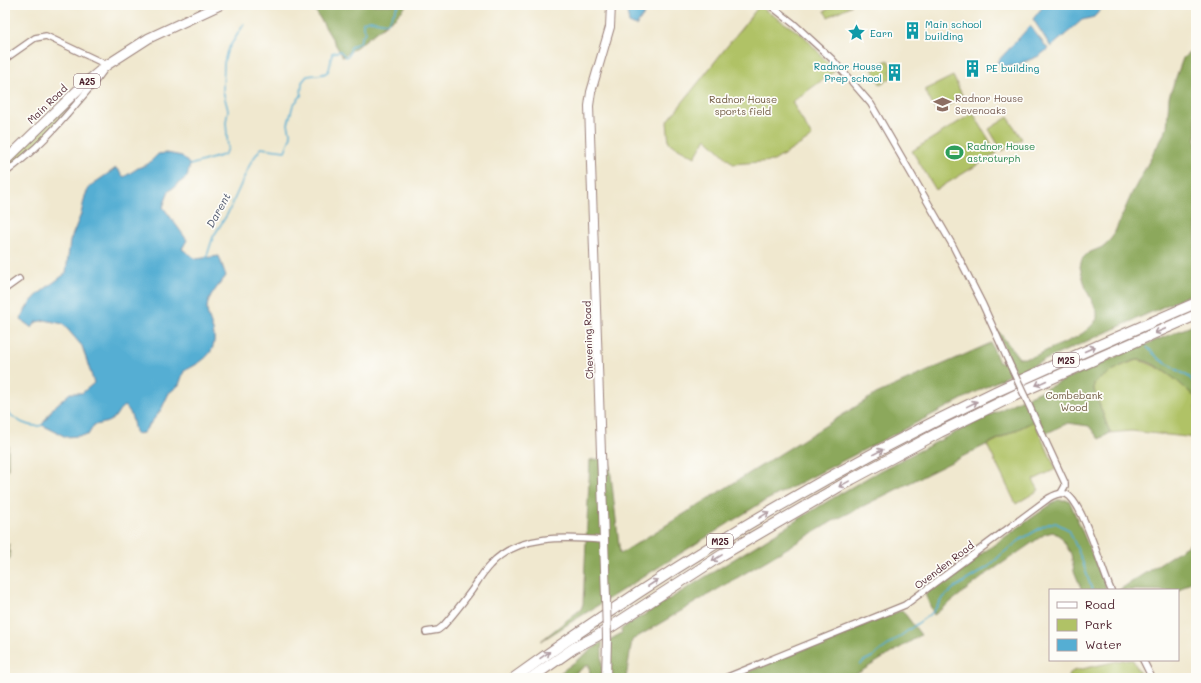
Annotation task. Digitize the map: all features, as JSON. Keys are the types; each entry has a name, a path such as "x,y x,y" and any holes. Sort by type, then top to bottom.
{"highway":[{"name":"M25","path":"514,678 581,631 663,577 747,525 831,477 994,393 1085,351 1196,303"},
{"name":"M25","path":"531,678 574,648 596,636 722,555 874,467 940,432 1030,388 1196,315"},
{"name":"M25","path":"542,678 596,636"}],"main road":[{"name":"Main Road","path":"5,161 84,84 107,65 149,38 220,5"},
{"name":"Chevening Road","path":"606,678 606,598 589,106 591,92 610,27 611,5"}],"street":[{"path":"770,5 832,58 865,97 880,119 953,246 982,303 1071,497 1084,519 1111,589"},
{"path":"5,59 35,38 46,36 107,65 100,76 52,133 5,173"},
{"path":"5,289 19,279"},
{"path":"1065,483 1061,493 1071,497"},
{"name":"Ovenden Road","path":"725,678 905,605 1049,498 1061,493"},
{"path":"426,632 438,630 443,626 491,564 501,554 516,546 531,542 556,539 581,538 603,540"},
{"path":"1144,661 1152,678"}],"green space":[{"path":"312,5 407,5 397,16 343,57"},
{"path":"838,5 852,5 828,17 824,11"},
{"name":"Radnor House sports field","path":"759,6 804,36 835,71 792,102 812,137 774,161 733,164 706,138 695,157 669,143 667,122"},
{"path":"1196,47 1196,292 1016,373 997,332 999,332 1019,358 1028,358 1077,337 1093,325 1097,319 1097,311 1086,289 1080,267 1082,259 1088,253 1105,246 1113,236 1132,193 1167,128 1169,97 1183,58"},
{"path":"888,60 893,70 890,71 894,77 880,84 872,68"},
{"path":"953,76 963,97 936,112 925,90"},
{"path":"82,90 86,90 45,137 5,170 5,166"},
{"name":"Radnor House astroturph","path":"973,113 997,153 936,190 912,151"},
{"path":"1008,117 1022,139 1002,151 989,129"},
{"name":"Combebank Wood","path":"1196,324 1196,398 1160,368 1144,361 1137,360 1127,363 1094,383 1094,390 1110,433 1099,439 1089,426 1068,423 1045,434 1027,397 1120,355"},
{"path":"991,343 999,363 1005,360 1011,374 761,503 541,641 581,609 583,604 590,460 609,458 620,554 876,394"},
{"path":"1138,360 1162,370 1196,398 1196,438 1131,431 1110,433 1094,390 1094,383 1115,369"},
{"path":"1022,399 1034,421 833,521 632,640 626,678 610,678 611,639 622,633 621,629 879,471"},
{"path":"1034,421 1056,469 1033,480 1039,490 1016,504 987,445"},
{"path":"5,441 8,445 8,469 5,471"},
{"path":"1057,500 1069,500 1107,589 1082,589 1074,571 1071,554 1061,537 1053,532 1045,534 988,573 934,615 925,594"},
{"path":"1196,540 1196,578 1179,590 1179,589 1121,589"},
{"path":"9,544 10,558 5,562 5,547"},
{"path":"902,610 921,635 850,678 733,678"},
{"path":"602,642 602,678 590,678 589,664 568,678 553,678"},
{"path":"1118,661 1134,661 1142,678 1068,678 1068,675 1073,671"}],"water":[{"path":"626,5 651,5 636,26 629,23"},
{"path":"1044,5 1105,5 1094,17 1082,20 1051,47 1033,19"},
{"path":"1030,26 1048,49 1039,56 1014,66 1001,66 997,62"},
{"path":"167,153 182,156 190,165 187,177 169,191 163,207 187,240 182,249 196,259 219,256 226,276 214,291 207,308 213,330 214,345 208,356 184,371 179,385 169,393 161,410 143,433 136,434 130,412 125,406 121,408 112,420 94,425 88,435 66,437 42,425 53,408 70,393 82,393 94,383 82,346 63,324 45,320 36,322 32,328 21,320 24,312 34,299 66,273 70,241 81,214 85,196 90,186 116,168 124,177 138,168 148,164 158,154"}],"waterway":[{"name":"Darent","path":"206,259 213,237 228,213 251,162 261,148 285,151 291,136 288,124 293,105 301,96 302,82 307,76 320,75 327,72 329,70 332,53 340,51 346,57 349,55 351,47 360,42 362,36 366,32 363,22 370,20 387,23 399,5"},
{"path":"190,165 224,155 228,149 226,122 228,110 223,91 224,63 227,51 244,24"},
{"path":"1147,347 1159,359 1189,377 1196,385"},
{"name":"Darent","path":"5,410 13,417 27,425 43,425"},
{"path":"860,665 933,612 942,599 954,588 988,567 1020,540 1051,523 1056,523 1069,530 1082,560 1092,589"}],"place":[{"name":"Main school building","path":"912,30"},
{"name":"Earn","path":"857,33"},
{"name":"PE building","path":"973,68"},
{"name":"Radnor House Prep school","path":"895,72"},
{"name":"Radnor House Sevenoaks","path":"942,104"},
{"name":"Radnor House astroturph","path":"954,152"}]}
